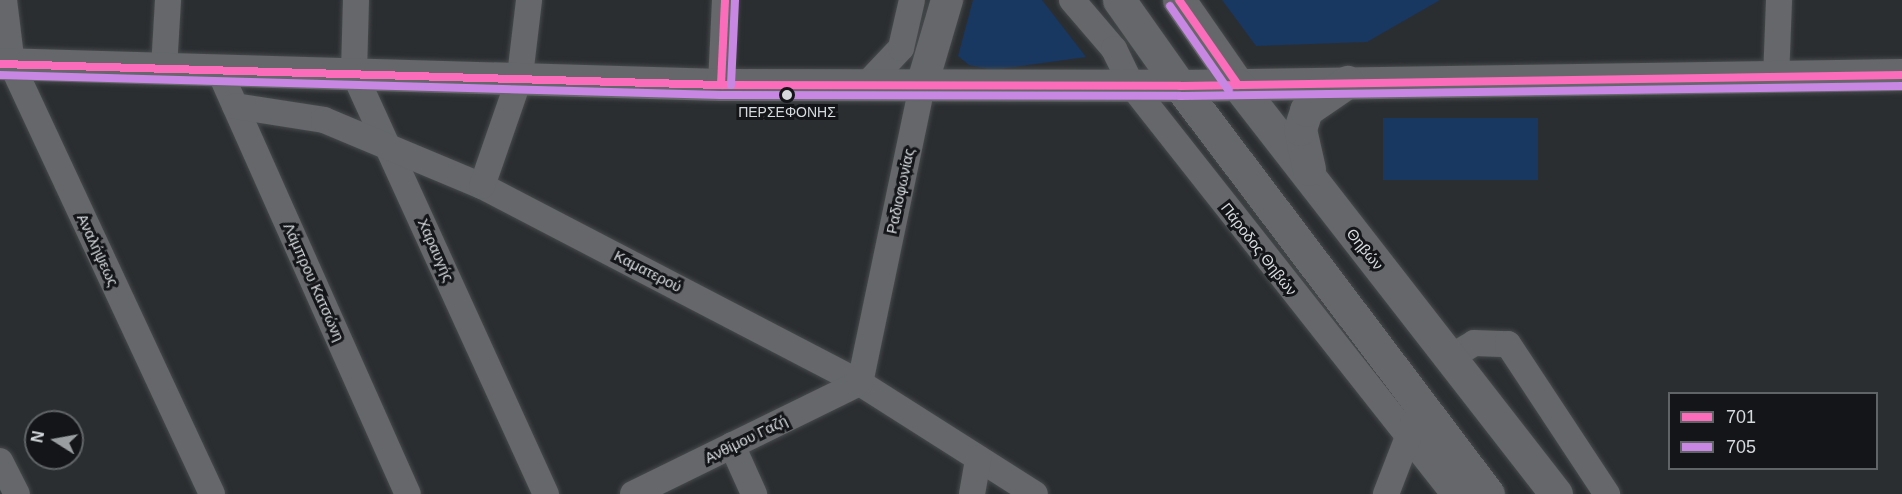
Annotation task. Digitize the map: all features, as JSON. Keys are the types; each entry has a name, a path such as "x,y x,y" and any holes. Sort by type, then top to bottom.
{"main road":[{"path":"1119,0 1179,86 1423,405 1488,494"},
{"name":"Θηβών","path":"1179,0 1238,85 1283,138 1314,185 1451,357 1556,494"},
{"path":"1314,185 1301,142 1300,129 1306,110 1347,82"}],"street":[{"name":"Αναλήψεως","path":"4,0 6,65 212,494"},
{"path":"164,68 168,0"},
{"name":"Χαραυγής","path":"356,0 354,73 546,494"},
{"path":"482,186 520,76 529,0"},
{"path":"721,85 725,0"},
{"path":"866,85 901,48 912,0"},
{"name":"Ραδιοφωνίας","path":"860,383 922,86 947,0"},
{"name":"Πάροδος Θηβών","path":"1072,0 1113,49 1132,86 1454,494"},
{"path":"1776,79 1779,0"},
{"path":"6,65 520,76 721,85 1179,86 1347,82 1776,79 1902,75"},
{"name":"Λάμπρου Κατσώνη","path":"219,70 408,494"},
{"name":"Καματερού","path":"236,106 324,120 482,186 860,383 1035,494"},
{"path":"1451,357 1474,343 1508,344 1607,494"},
{"name":"Ανθίμου Γαζή","path":"633,494 860,383"},
{"path":"1386,494 1407,436 1423,405"},
{"path":"732,445 754,494"},
{"path":"972,494 978,459"},
{"path":"0,460 17,494"}],"shaded area":[{"path":"973,0 1042,0 1086,57 992,70 969,65 958,56"},
{"path":"1222,0 1440,0 1367,42 1256,46"},
{"path":"1383,118 1538,118 1538,180 1383,180"}],"transit line":[{"name":"701","path":"721,85 725,0"},
{"name":"705","path":"731,85 735,0"},
{"name":"701","path":"1179,0 1238,85"},
{"name":"705","path":"1170,6 1229,91"},
{"name":"701","path":"0,64 721,85 1180,86 1902,75"},
{"name":"705","path":"0,75 721,95 1180,96 1902,86"}],"place":[{"name":"ΠΕΡΣΕΦΟΝΗΣ","path":"787,95"}]}
